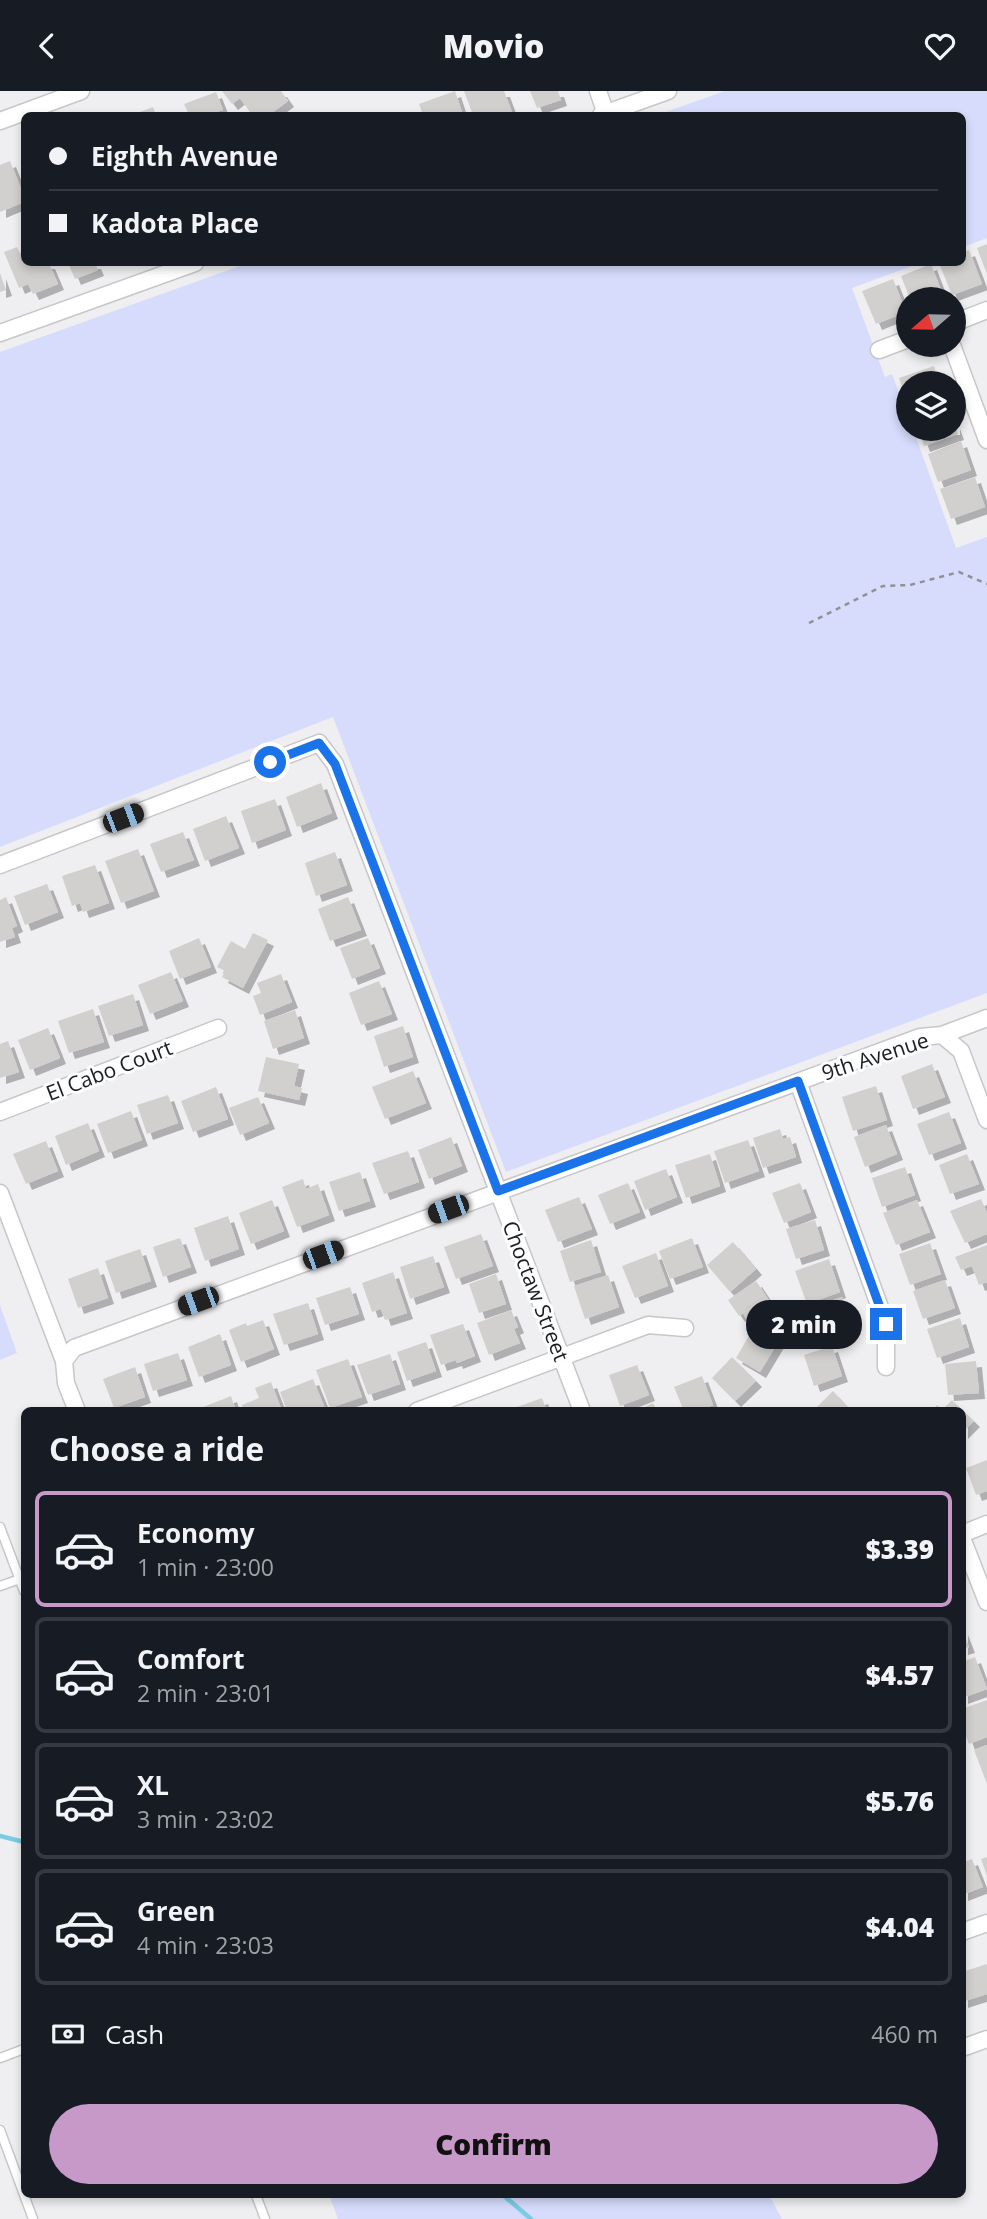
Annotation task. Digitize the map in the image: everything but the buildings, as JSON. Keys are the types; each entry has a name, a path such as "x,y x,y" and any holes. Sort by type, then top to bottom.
{"street":[{"path":"24,112 81,91"},
{"path":"598,91 602,112"},
{"path":"611,112 668,91"},
{"path":"0,121 21,113"},
{"path":"0,333 187,266"},
{"path":"966,318 987,310"},
{"path":"879,350 896,344"},
{"path":"956,357 987,440"},
{"name":"Choctaw Street","path":"0,865 319,743 335,764 581,1407"},
{"name":"9th Avenue","path":"64,1361 74,1347 920,1037 942,1035 987,1018"},
{"name":"El Cabo Court","path":"0,1112 218,1028"},
{"path":"942,1035 961,1051 987,1120"},
{"path":"798,1081 886,1324 886,1367"},
{"path":"0,1193 64,1361 66,1383 75,1407"},
{"path":"428,1407 648,1325 685,1328"},
{"path":"966,1534 987,1524"},
{"path":"966,1547 987,1602"},
{"path":"966,1931 987,1923"},
{"path":"966,2047 987,2039"}],"lane":[{"path":"0,1527 21,1582"},
{"path":"0,1586 20,1579"},
{"path":"0,2058 21,2050"},
{"path":"0,2130 21,2180"},
{"path":"27,2198 33,2219"},
{"path":"257,2198 265,2219"}],"path":[{"path":"809,622 883,586 910,585 959,572 987,585"}],"shaded area":[{"path":"725,91 987,91 987,238 966,246 966,112 666,112"},
{"path":"240,266 912,266 852,288 885,377 892,374 896,385 896,441 917,441 956,548 987,537 987,993 506,1172 333,717 0,847 0,352"},
{"path":"0,1305 17,1353 0,1360"},
{"path":"330,2198 771,2198 782,2219 338,2219"}],"waterway":[{"path":"0,1836 21,1841"},
{"path":"506,2198 531,2219"}],"route":[{"path":"270,762 319,743 335,764 498,1191 798,1081 886,1324"}]}
